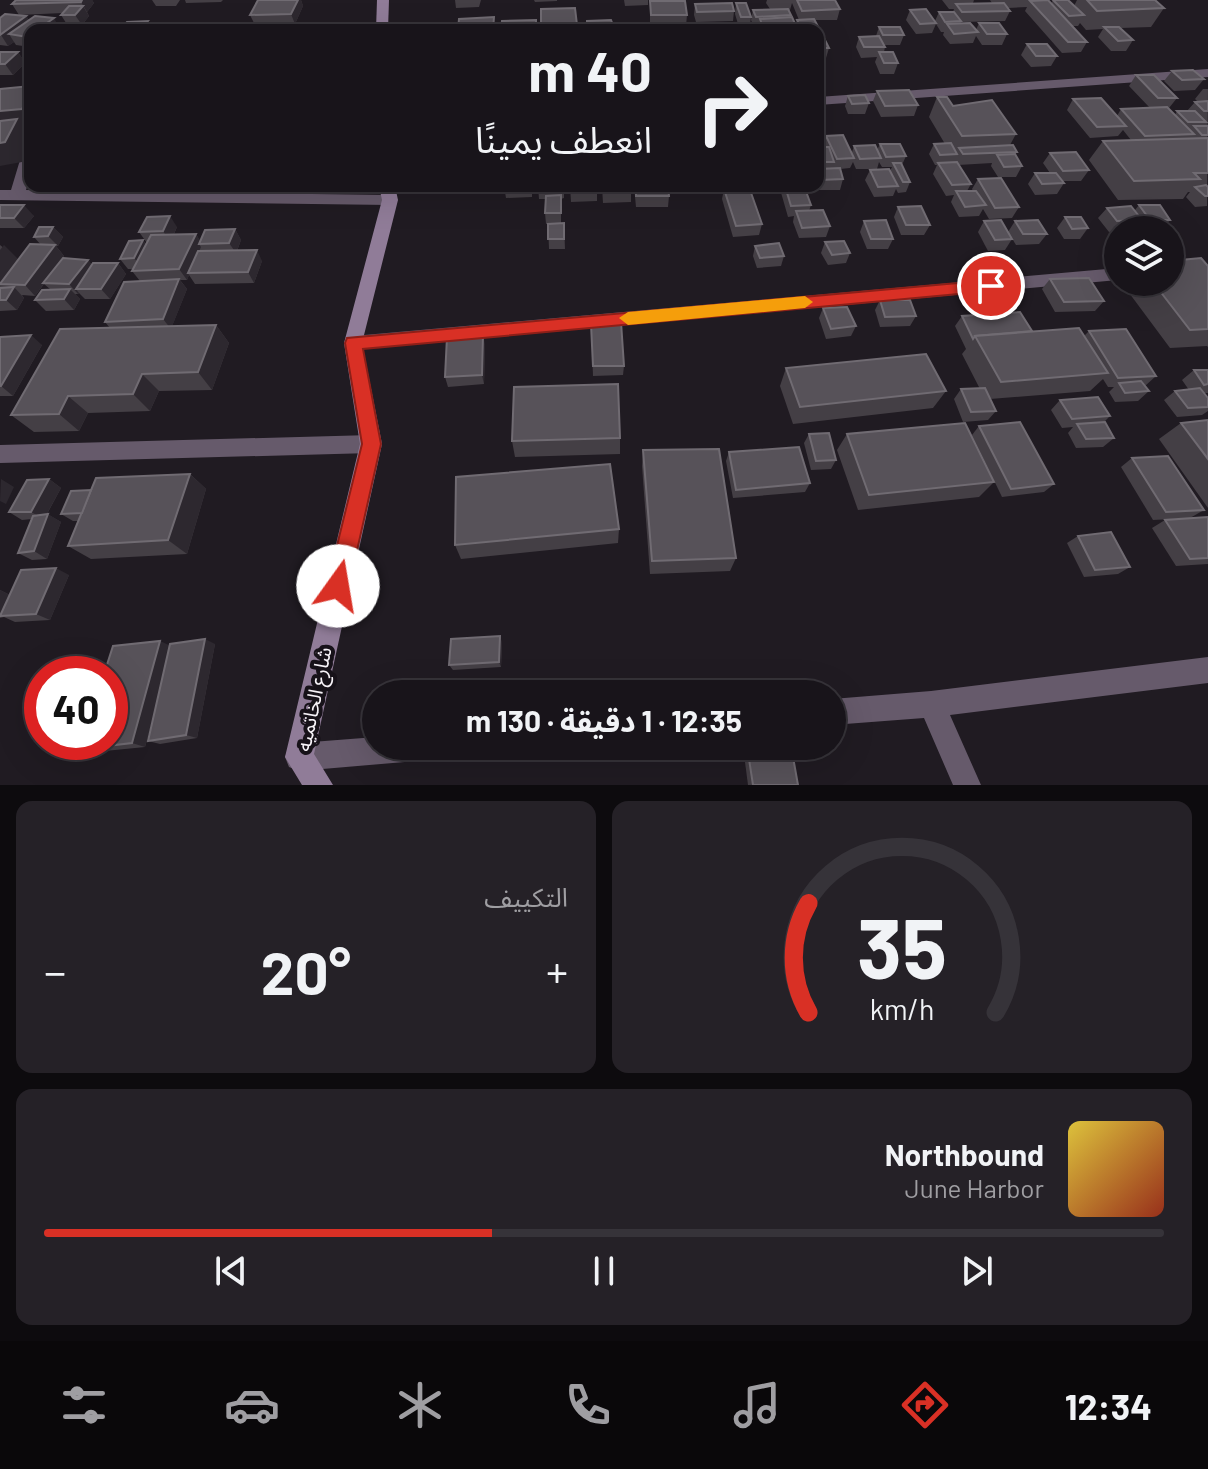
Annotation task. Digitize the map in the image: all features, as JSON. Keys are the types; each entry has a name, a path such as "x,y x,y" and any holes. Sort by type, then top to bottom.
{"street":[{"path":"72,24 80,0"},
{"path":"382,24 383,0"},
{"path":"824,101 1208,73"},
{"path":"24,162 8,195 389,193"},
{"name":"شارع الخاتميه","path":"319,785 299,757 371,444 353,343 389,193"},
{"path":"353,343 1104,275"},
{"path":"0,454 371,444"},
{"path":"846,711 931,704 1208,670"},
{"path":"931,704 967,785"},
{"path":"299,757 362,752"}],"building":[{"path":"16,0 82,0 12,4"},
{"path":"258,0 298,0 291,14 250,15"},
{"path":"797,0 835,0 840,9 802,11"},
{"path":"1048,0 1087,42 1068,42 1030,1"},
{"path":"1053,0 1068,0 1084,15 1069,16"},
{"path":"1087,0 1155,0 1164,8 1097,11"},
{"path":"650,1 685,1 687,15 651,15"},
{"path":"732,3 734,11 697,12 695,4"},
{"path":"736,3 746,3 751,17 741,17"},
{"path":"1004,3 1010,11 962,12 956,4"},
{"path":"69,6 83,6 75,15 61,15"},
{"path":"575,8 577,24 541,24 541,9"},
{"path":"788,9 791,15 756,17 753,10"},
{"path":"926,9 936,23 920,24 910,10"},
{"path":"939,12 954,12 961,21 945,22"},
{"path":"5,14 26,16 0,35 0,18"},
{"path":"35,16 54,18 46,24 24,24 24,36 9,34"},
{"path":"494,17 493,24 459,24 459,19"},
{"path":"792,17 795,24 762,24 760,19"},
{"path":"814,19 817,24 799,24 797,20"},
{"path":"536,20 536,24 502,24 502,21"},
{"path":"611,20 613,24 587,24 587,21"},
{"path":"148,21 146,24 125,24"},
{"path":"970,23 978,32 954,34 947,24"},
{"path":"979,23 999,23 1007,34 987,34"},
{"path":"879,27 900,27 904,35 883,35"},
{"path":"1104,27 1119,27 1133,40 1118,41"},
{"path":"879,36 885,47 864,47 859,37"},
{"path":"1027,44 1047,44 1057,56 1036,56"},
{"path":"0,52 18,52 5,64 0,64"},
{"path":"879,52 893,52 898,63 884,63"},
{"path":"1193,70 1204,79 1182,80 1172,71"},
{"path":"1136,75 1154,75 1177,98 1158,98"},
{"path":"24,87 22,109 0,111 0,89"},
{"path":"909,90 918,105 885,106 877,91"},
{"path":"865,95 869,103 852,104 848,96"},
{"path":"937,97 947,97 953,106 992,100 1016,134 962,136"},
{"path":"1101,98 1126,126 1097,127 1073,99"},
{"path":"1208,101 1208,111 1195,102"},
{"path":"1167,107 1194,134 1145,136 1121,109"},
{"path":"1177,111 1195,111 1206,122 1188,122"},
{"path":"17,119 5,142 0,143 0,121"},
{"path":"1194,126 1208,126 1208,135 1202,135"},
{"path":"843,135 854,158 837,159 826,136"},
{"path":"1208,138 1208,173 1194,173 1200,179 1134,181 1103,141"},
{"path":"951,143 957,154 940,155 934,144"},
{"path":"880,144 900,144 906,156 886,157"},
{"path":"875,145 881,158 860,159 854,146"},
{"path":"1013,145 1017,152 963,154 959,148"},
{"path":"824,147 829,147 834,162 824,162"},
{"path":"1076,152 1089,170 1063,171 1050,153"},
{"path":"1015,154 1022,166 1004,167 997,155"},
{"path":"957,162 971,184 952,185 938,163"},
{"path":"893,163 901,163 910,182 903,182"},
{"path":"840,168 843,179 824,180 824,169"},
{"path":"889,169 898,186 878,187 870,170"},
{"path":"1035,173 1056,173 1064,183 1042,184"},
{"path":"1001,178 1019,207 995,208 978,179"},
{"path":"1206,185 1208,196 1195,187"},
{"path":"956,191 976,191 986,205 965,207"},
{"path":"636,192 669,192 669,196 636,196"},
{"path":"725,192 751,192 762,224 736,226"},
{"path":"787,192 806,192 811,205 791,206"},
{"path":"561,195 561,213 545,213 546,196"},
{"path":"0,205 24,205 14,218 0,218"},
{"path":"1139,205 1160,205 1167,216 1147,216"},
{"path":"921,206 930,225 906,225 898,207"},
{"path":"1131,206 1139,216 1113,216 1107,208"},
{"path":"823,210 830,226 802,228 796,211"},
{"path":"170,216 163,231 139,232 147,217"},
{"path":"1065,217 1081,217 1088,228 1072,229"},
{"path":"886,220 893,239 871,239 864,221"},
{"path":"1001,220 1012,239 995,240 984,221"},
{"path":"1038,220 1047,234 1023,234 1015,221"},
{"path":"564,223 564,239 548,239 548,224"},
{"path":"39,227 53,227 48,236 34,237"},
{"path":"235,229 229,243 199,244 205,230"},
{"path":"196,234 179,269 132,271 151,235"},
{"path":"143,240 134,258 120,259 129,241"},
{"path":"844,241 850,253 832,255 825,242"},
{"path":"779,243 784,256 760,258 755,246"},
{"path":"30,244 55,245 25,285 0,284"},
{"path":"257,250 248,272 188,273 198,251"},
{"path":"63,258 88,260 69,284 43,283"},
{"path":"1201,258 1208,266 1208,329 1190,330 1164,296 1184,296 1184,260"},
{"path":"93,263 118,263 101,289 76,289"},
{"path":"1089,278 1104,301 1064,302 1050,279"},
{"path":"179,279 163,319 105,322 124,282"},
{"path":"14,287 6,300 0,300 0,288"},
{"path":"70,289 64,299 35,300 42,290"},
{"path":"880,300 910,300 916,316 885,317"},
{"path":"847,307 856,326 831,329 823,308"},
{"path":"1020,312 1032,331 975,336 973,339 962,316"},
{"path":"621,322 624,366 593,366 591,324"},
{"path":"216,325 198,372 142,374 133,394 68,396 59,414 11,415 60,329"},
{"path":"1079,328 1108,373 1001,382 975,336"},
{"path":"1126,329 1156,376 1118,378 1089,331"},
{"path":"31,335 1,386 0,386 0,337"},
{"path":"483,335 482,375 445,377 447,337"},
{"path":"926,354 946,391 800,407 786,368"},
{"path":"1194,370 1208,370 1208,384 1204,385"},
{"path":"1141,381 1149,391 1125,393 1119,383"},
{"path":"618,384 620,438 512,441 514,387"},
{"path":"985,388 996,411 971,412 961,389"},
{"path":"1200,388 1208,398 1208,407 1188,408 1175,391"},
{"path":"1098,397 1110,416 1072,419 1060,400"},
{"path":"1208,420 1208,459 1181,423"},
{"path":"1020,422 1054,484 1011,489 979,426"},
{"path":"1105,422 1114,438 1086,439 1077,424"},
{"path":"965,423 994,482 869,495 847,434"},
{"path":"829,433 836,460 816,461 809,434"},
{"path":"799,447 810,483 736,490 729,452"},
{"path":"719,449 736,558 652,561 643,450"},
{"path":"1168,456 1204,510 1166,512 1132,458"},
{"path":"610,464 619,529 455,545 456,477"},
{"path":"190,474 168,540 68,546 96,478"},
{"path":"49,479 31,512 9,512 27,480"},
{"path":"91,490 82,513 61,514 71,491"},
{"path":"48,514 34,551 18,553 33,516"},
{"path":"1208,517 1208,558 1190,559 1165,520"},
{"path":"1111,532 1130,567 1095,570 1078,536"},
{"path":"56,568 36,614 0,616 21,570"},
{"path":"500,636 499,662 449,665 451,639"},
{"path":"205,639 186,735 148,741 170,644"},
{"path":"160,641 132,743 128,743 128,656 110,656 113,646"},
{"path":"749,760 794,760 798,785 753,785"}],"slow traffic":[{"path":"628,318 805,302"}],"route":[{"path":"338,586 371,444 353,343 991,286"}]}
